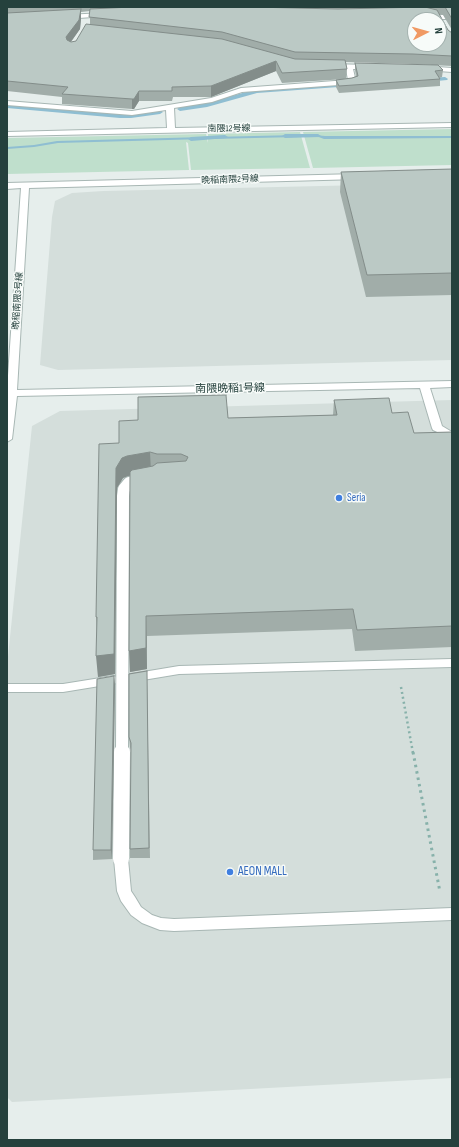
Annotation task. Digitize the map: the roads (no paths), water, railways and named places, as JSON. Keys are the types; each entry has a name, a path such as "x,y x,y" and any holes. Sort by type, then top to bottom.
{"street":[{"path":"55,17 86,19 116,14"},
{"path":"325,66 378,67"},
{"path":"7,103 124,113 212,100 241,90 352,82 349,67"},
{"path":"419,68 452,70"},
{"path":"170,107 171,130"},
{"name":"南隈12号線","path":"7,134 452,125"},
{"name":"晩稲南隈2号線","path":"7,186 365,176"},
{"name":"晩稲南隈3号線","path":"7,439 25,186"},
{"name":"南隈晩稲1号線","path":"10,393 452,384"},
{"path":"424,385 438,428 452,436"},
{"path":"156,479 129,483 124,489 122,496 121,859 124,891 129,901 136,911 147,919 160,924 448,914"},
{"path":"7,688 64,688 179,670 452,663"}],"water":[{"path":"305,134 325,136 452,136 452,138 324,139 316,136 306,136"},
{"path":"298,135 298,137 211,139 210,137"},
{"path":"204,137 205,139 58,143 7,149 7,147 34,145 57,141"}],"waterway":[{"path":"427,80 445,79"},
{"path":"180,109 207,105 257,91 350,85"},
{"path":"7,106 120,116 160,112"},
{"path":"285,136 318,136"},
{"path":"191,139 225,137"}],"place":[{"name":"Seria","path":"339,498"},
{"name":"AEON MALL","path":"230,872"}]}
